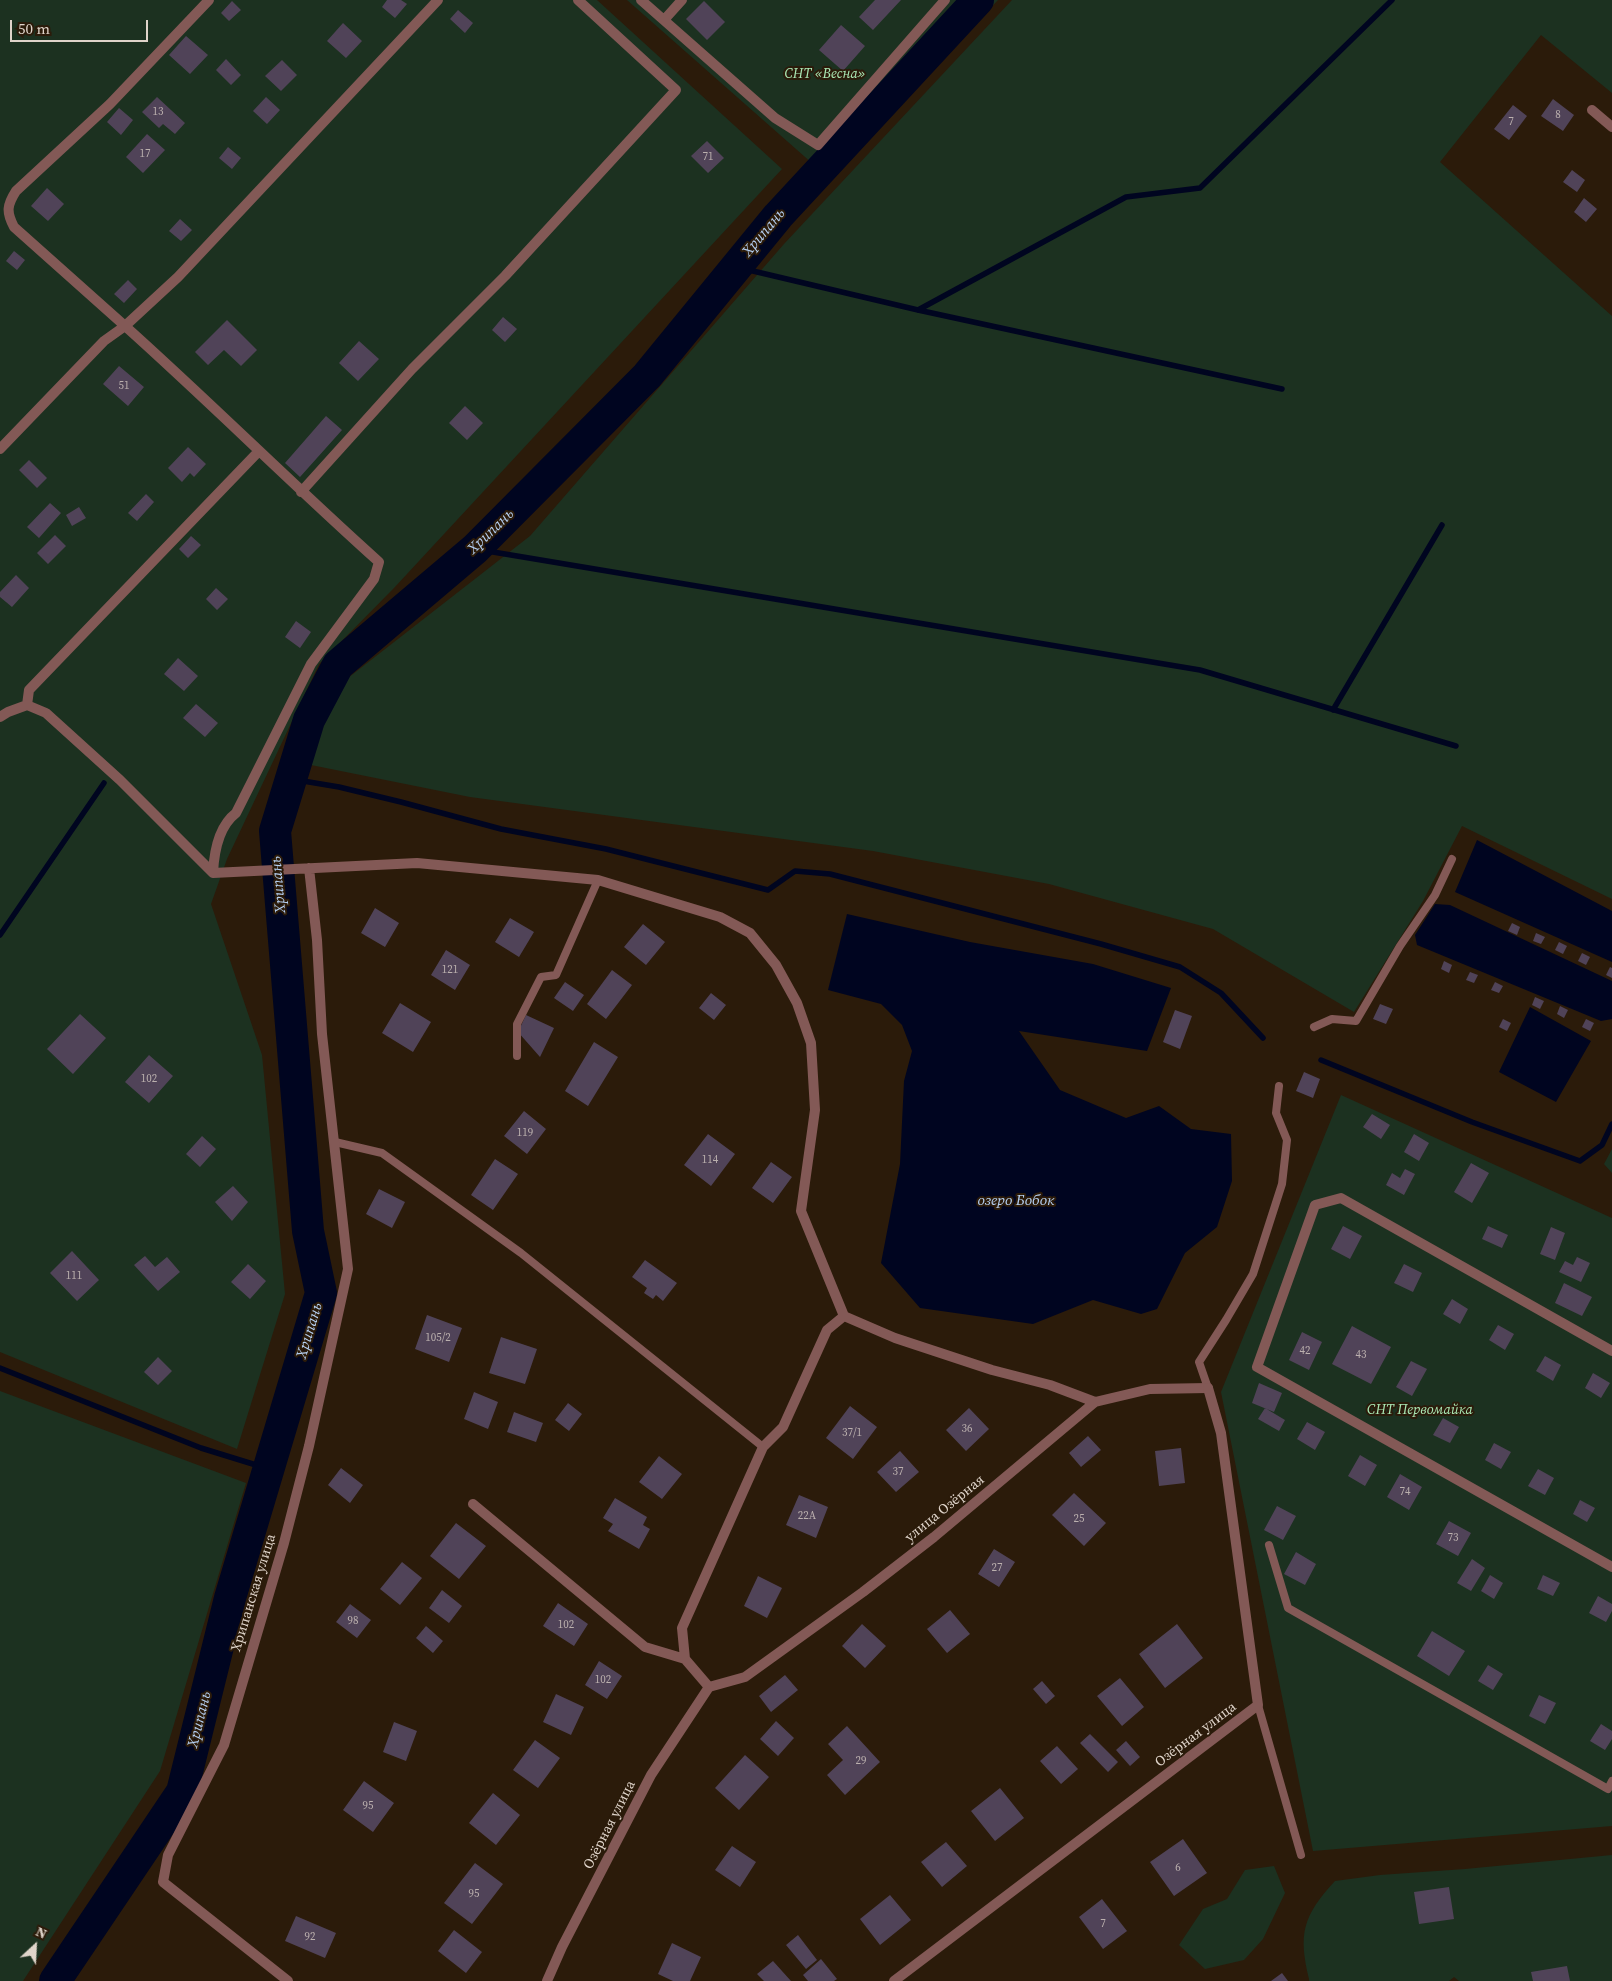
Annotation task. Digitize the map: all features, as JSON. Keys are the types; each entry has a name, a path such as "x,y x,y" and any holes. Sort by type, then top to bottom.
{"street":[{"path":"209,0 110,104 16,191 8,204 8,216 14,227 76,281 259,450 301,492 379,562 374,579 311,664 236,813 230,818 214,853 213,873"},
{"path":"0,449 104,340 125,326 178,278 438,0"},
{"path":"301,492 412,369 505,276 676,90 578,0"},
{"path":"641,0 775,118 818,145 945,0"},
{"path":"664,20 682,0"},
{"path":"1592,110 1612,127"},
{"path":"27,705 29,690 259,450"},
{"path":"0,717 27,705 46,713 105,767 213,873 417,864 598,880 720,917 750,933 776,965 797,1003 811,1043 815,1110 802,1211 844,1316 895,1338 992,1370 1050,1385 1094,1402"},
{"path":"309,868 317,940 322,1034 335,1142"},
{"name":"Хрипанская улица","path":"288,1981 162,1882 168,1855 224,1745 284,1543 309,1446 348,1269 335,1142"},
{"path":"1612,1351 1341,1198 1315,1205 1257,1368 1612,1567"},
{"path":"685,1659 682,1628 763,1447 783,1427 828,1330 844,1316"},
{"name":"улица Озёрная","path":"709,1687 745,1677 863,1592 934,1538 1094,1402 1150,1389 1208,1388"},
{"name":"Озёрная улица","path":"894,1981 1258,1705 1221,1433 1208,1388"},
{"path":"473,1504 645,1647 685,1659 709,1687"},
{"name":"Озёрная улица","path":"547,1981 562,1947 652,1775 709,1687"}],"lane":[{"path":"1314,1026 1332,1019 1356,1021 1400,946 1435,895 1452,860"},
{"path":"517,1056 516,1024 542,977 556,975 598,880"},
{"path":"1208,1388 1198,1362 1253,1274 1282,1184 1287,1140 1276,1113 1279,1086"},
{"path":"335,1142 382,1153 521,1253 763,1447"},
{"path":"1269,1545 1288,1608 1608,1789 1612,1781"},
{"path":"1258,1705 1301,1855"}],"green space":[{"path":"0,0 597,0 782,169 394,588 319,664 227,859 211,904 262,1055 285,1294 237,1449 0,1352"},
{"name":"СНТ «Весна»","path":"627,0 998,0 830,179"},
{"path":"1012,0 1612,0 1612,93 1541,35 1440,162 1612,316 1612,899 1462,826 1423,901 1354,1012 1213,929 1049,884 873,851 470,797 306,764 339,685 530,536 784,244"},
{"name":"СНТ Первомайка","path":"1341,1095 1612,1218 1612,1826 1313,1851 1221,1392"},
{"path":"1612,1149 1612,1173 1604,1164"},
{"path":"0,1391 246,1483 160,1771 23,1981 0,1981"},
{"path":"1612,1855 1612,1981 1459,1981 1454,1977 1449,1981 1309,1981 1304,1949 1306,1926 1316,1905 1335,1881 1380,1875"},
{"path":"1274,1866 1285,1893 1263,1939 1244,1960 1205,1969 1179,1945 1203,1909 1227,1899 1245,1870"}],"water":[{"path":"1477,840 1612,911 1612,962 1455,892"},
{"path":"1435,904 1450,905 1612,981 1612,1019 1601,1021 1417,945 1415,935"},
{"name":"озеро Бобок","path":"847,914 970,942 1093,964 1171,988 1147,1051 1019,1031 1060,1090 1126,1118 1159,1106 1191,1129 1231,1134 1232,1181 1217,1227 1185,1253 1157,1309 1141,1314 1093,1300 1033,1324 920,1308 881,1263 900,1164 904,1081 912,1051 902,1025 881,1004 828,990"},
{"path":"1530,1007 1591,1041 1556,1102 1499,1072"}],"building":[{"path":"387,0 401,0 407,4 395,18 382,7"},
{"path":"875,0 901,0 873,30 859,17"},
{"path":"232,1 241,10 229,21 221,13"},
{"path":"704,1 725,22 707,40 686,19"},
{"path":"458,10 473,23 465,33 450,19"},
{"path":"343,23 362,41 346,58 327,41"},
{"path":"841,25 865,46 843,71 819,50"},
{"path":"186,36 208,55 190,74 169,55"},
{"path":"226,59 241,75 231,85 216,70"},
{"path":"282,60 297,75 281,91 265,76"},
{"path":"157,97 185,123 175,134 163,124 159,128 142,112"},
{"path":"266,97 280,110 267,124 253,111"},
{"path":"1553,99 1574,115 1563,131 1541,116"},
{"path":"1513,105 1527,116 1509,140 1494,129"},
{"path":"119,108 133,120 121,135 107,122"},
{"path":"147,134 165,150 143,173 126,157"},
{"path":"707,141 724,158 708,173 691,156"},
{"path":"228,147 241,158 232,169 219,158"},
{"path":"1572,170 1585,180 1577,192 1563,182"},
{"path":"47,188 64,204 48,221 31,206"},
{"path":"1584,198 1597,209 1586,222 1574,212"},
{"path":"180,219 192,230 181,241 169,231"},
{"path":"14,251 25,260 17,270 6,261"},
{"path":"128,280 137,289 124,303 114,294"},
{"path":"503,317 517,329 505,342 492,330"},
{"path":"227,320 257,350 241,366 224,350 208,365 195,352"},
{"path":"359,341 379,359 358,381 339,363"},
{"path":"119,366 144,387 128,406 103,384"},
{"path":"465,406 483,423 467,440 449,423"},
{"path":"326,416 342,430 300,477 285,463"},
{"path":"188,447 206,464 194,477 190,473 182,482 168,468"},
{"path":"29,460 47,478 37,488 19,470"},
{"path":"146,494 154,502 137,521 128,513"},
{"path":"50,503 61,513 39,538 27,527"},
{"path":"79,507 86,518 72,526 66,515"},
{"path":"55,535 66,546 48,564 37,553"},
{"path":"191,536 201,545 188,558 179,549"},
{"path":"16,575 29,588 12,607 0,597 0,592"},
{"path":"216,588 228,599 217,610 206,599"},
{"path":"296,621 311,632 300,648 285,637"},
{"path":"178,658 198,676 184,691 164,674"},
{"path":"196,704 218,723 205,737 183,718"},
{"path":"375,908 399,923 385,947 361,933"},
{"path":"510,918 534,932 519,957 495,942"},
{"path":"1512,923 1520,927 1517,935 1508,931"},
{"path":"643,924 665,942 646,965 624,947"},
{"path":"1536,933 1545,937 1541,944 1533,941"},
{"path":"1559,942 1567,946 1563,954 1555,950"},
{"path":"446,950 470,965 455,990 431,975"},
{"path":"1582,953 1590,957 1586,965 1578,961"},
{"path":"1444,961 1452,965 1449,973 1441,969"},
{"path":"1610,967 1612,968 1612,978 1606,975"},
{"path":"612,970 632,985 606,1019 587,1004"},
{"path":"1470,972 1478,975 1474,983 1466,980"},
{"path":"565,982 584,995 573,1011 554,998"},
{"path":"1495,982 1503,986 1499,993 1491,990"},
{"path":"711,993 726,1005 714,1020 699,1008"},
{"path":"1535,997 1544,1001 1540,1009 1532,1005"},
{"path":"400,1003 431,1022 413,1052 382,1033"},
{"path":"1380,1004 1393,1009 1386,1024 1373,1019"},
{"path":"1560,1006 1568,1010 1564,1018 1557,1014"},
{"path":"1175,1010 1192,1016 1180,1049 1163,1042"},
{"path":"80,1014 106,1038 73,1074 47,1049"},
{"path":"526,1015 554,1028 540,1057 518,1032"},
{"path":"1503,1019 1511,1023 1507,1031 1499,1027"},
{"path":"1586,1019 1594,1023 1590,1031 1582,1027"},
{"path":"594,1042 618,1057 588,1106 565,1091"},
{"path":"149,1055 173,1076 149,1103 125,1082"},
{"path":"1304,1072 1320,1079 1313,1098 1296,1091"},
{"path":"524,1111 546,1129 527,1154 504,1136"},
{"path":"1372,1114 1390,1125 1381,1139 1363,1127"},
{"path":"708,1134 735,1154 711,1186 684,1165"},
{"path":"1414,1134 1429,1143 1419,1161 1404,1152"},
{"path":"202,1136 216,1149 200,1167 186,1154"},
{"path":"495,1159 518,1174 493,1210 471,1195"},
{"path":"771,1162 792,1177 773,1203 752,1188"},
{"path":"1471,1163 1489,1173 1472,1203 1454,1192"},
{"path":"1405,1169 1415,1174 1404,1195 1386,1185 1392,1173 1400,1178"},
{"path":"233,1186 248,1202 232,1221 215,1202"},
{"path":"379,1189 405,1202 392,1228 366,1214"},
{"path":"1343,1226 1362,1236 1350,1259 1331,1249"},
{"path":"1488,1226 1508,1235 1502,1248 1482,1239"},
{"path":"1551,1227 1565,1233 1555,1260 1540,1254"},
{"path":"72,1251 99,1280 77,1301 50,1273"},
{"path":"145,1256 155,1267 167,1257 180,1272 158,1291 134,1265"},
{"path":"1577,1257 1590,1263 1581,1282 1559,1272 1565,1261 1573,1265"},
{"path":"645,1260 677,1283 663,1301 656,1295 653,1299 644,1293 647,1288 632,1277"},
{"path":"248,1264 266,1281 250,1299 231,1282"},
{"path":"1404,1264 1422,1273 1413,1292 1394,1283"},
{"path":"1564,1283 1592,1297 1582,1316 1555,1303"},
{"path":"1452,1299 1468,1309 1460,1324 1443,1314"},
{"path":"427,1315 462,1328 449,1362 415,1349"},
{"path":"1498,1325 1514,1334 1505,1350 1489,1340"},
{"path":"1352,1326 1391,1347 1371,1384 1332,1364"},
{"path":"1302,1332 1322,1342 1309,1370 1289,1360"},
{"path":"501,1337 537,1349 525,1384 489,1373"},
{"path":"1545,1356 1561,1365 1553,1381 1536,1371"},
{"path":"158,1357 172,1371 158,1385 144,1372"},
{"path":"1411,1361 1427,1369 1412,1396 1396,1387"},
{"path":"1593,1373 1610,1383 1601,1398 1585,1388"},
{"path":"1259,1383 1282,1393 1274,1412 1252,1403"},
{"path":"474,1392 498,1402 488,1429 464,1419"},
{"path":"568,1403 582,1414 569,1431 555,1420"},
{"path":"850,1406 877,1427 853,1459 826,1438"},
{"path":"969,1408 989,1429 966,1451 946,1430"},
{"path":"1265,1408 1285,1420 1279,1431 1258,1419"},
{"path":"514,1412 543,1423 536,1442 507,1432"},
{"path":"1443,1418 1459,1427 1450,1443 1433,1435"},
{"path":"1307,1422 1325,1432 1315,1450 1297,1439"},
{"path":"1088,1436 1101,1450 1081,1467 1069,1453"},
{"path":"1494,1443 1511,1452 1501,1469 1485,1460"},
{"path":"1181,1448 1185,1483 1159,1486 1155,1451"},
{"path":"900,1451 919,1472 896,1492 877,1472"},
{"path":"1360,1455 1377,1465 1365,1486 1348,1476"},
{"path":"659,1456 682,1474 662,1499 639,1482"},
{"path":"341,1468 363,1485 350,1503 328,1485"},
{"path":"1538,1469 1554,1478 1545,1495 1528,1486"},
{"path":"1400,1474 1422,1487 1409,1510 1387,1497"},
{"path":"1074,1493 1106,1523 1084,1546 1052,1515"},
{"path":"799,1495 828,1507 816,1538 786,1525"},
{"path":"615,1498 647,1517 643,1525 650,1529 639,1549 608,1531 613,1524 603,1518"},
{"path":"1580,1500 1595,1508 1587,1522 1573,1514"},
{"path":"1277,1506 1296,1516 1283,1540 1264,1530"},
{"path":"1449,1521 1471,1533 1458,1556 1436,1544"},
{"path":"456,1523 486,1546 459,1579 430,1556"},
{"path":"994,1549 1015,1562 999,1587 978,1574"},
{"path":"1296,1552 1316,1564 1305,1585 1284,1574"},
{"path":"1472,1559 1485,1568 1471,1591 1457,1583"},
{"path":"402,1562 422,1578 400,1605 380,1589"},
{"path":"1490,1575 1503,1583 1494,1599 1481,1591"},
{"path":"1543,1575 1560,1583 1553,1596 1537,1589"},
{"path":"758,1576 782,1588 767,1618 744,1606"},
{"path":"442,1590 462,1606 449,1623 429,1608"},
{"path":"1598,1596 1612,1604 1612,1611 1606,1622 1589,1613"},
{"path":"558,1603 588,1624 574,1646 543,1626"},
{"path":"350,1604 371,1620 357,1638 336,1622"},
{"path":"950,1610 970,1634 947,1653 927,1629"},
{"path":"862,1624 886,1646 865,1668 842,1646"},
{"path":"1177,1624 1203,1658 1165,1688 1139,1654"},
{"path":"426,1626 443,1641 433,1653 416,1638"},
{"path":"1432,1631 1465,1651 1449,1676 1417,1656"},
{"path":"599,1661 622,1676 607,1699 585,1685"},
{"path":"1488,1665 1503,1674 1493,1690 1478,1681"},
{"path":"785,1675 798,1690 771,1712 759,1696"},
{"path":"1120,1678 1144,1707 1122,1726 1097,1696"},
{"path":"1042,1681 1055,1696 1046,1704 1033,1689"},
{"path":"556,1694 584,1707 571,1735 543,1722"},
{"path":"1539,1695 1556,1703 1545,1724 1529,1716"},
{"path":"776,1721 794,1738 778,1756 760,1739"},
{"path":"394,1722 417,1731 406,1761 383,1752"},
{"path":"1601,1724 1612,1731 1612,1739 1605,1750 1590,1741"},
{"path":"847,1726 880,1762 845,1795 827,1775 843,1760 828,1744"},
{"path":"1090,1734 1118,1762 1108,1772 1080,1743"},
{"path":"535,1740 560,1758 538,1788 513,1770"},
{"path":"1126,1741 1140,1757 1130,1766 1116,1750"},
{"path":"1057,1746 1078,1769 1061,1784 1040,1761"},
{"path":"745,1755 769,1777 739,1810 715,1788"},
{"path":"364,1781 394,1803 373,1832 343,1810"},
{"path":"1000,1788 1024,1818 995,1841 971,1811"},
{"path":"493,1793 520,1815 496,1845 469,1823"},
{"path":"1183,1839 1207,1873 1174,1896 1150,1862"},
{"path":"946,1842 967,1866 942,1887 921,1862"},
{"path":"732,1846 756,1862 740,1887 715,1870"},
{"path":"475,1863 503,1884 472,1924 444,1903"},
{"path":"1449,1887 1454,1919 1419,1924 1414,1892"},
{"path":"890,1895 911,1920 880,1945 860,1919"},
{"path":"1102,1899 1127,1931 1103,1949 1079,1917"},
{"path":"296,1916 336,1933 325,1958 285,1941"},
{"path":"454,1930 482,1952 466,1973 438,1951"},
{"path":"798,1935 817,1960 806,1969 786,1945"},
{"path":"672,1943 701,1957 690,1981 673,1981 658,1974"},
{"path":"821,1959 837,1979 834,1981 808,1981 803,1975"},
{"path":"773,1961 791,1981 764,1981 757,1974"},
{"path":"1567,1966 1570,1981 1533,1981 1531,1972"},
{"path":"1282,1973 1288,1981 1271,1981"}],"waterway":[{"name":"Хрипань","path":"55,1981 182,1792 230,1598 321,1293 308,1231 275,831 309,720 338,665 475,549 647,376 778,216 978,0"},
{"path":"918,310 1126,197 1200,188 1392,0"},
{"path":"736,267 918,310 1282,389"},
{"path":"1333,710 1442,525"},
{"path":"475,549 1200,670 1456,746"},
{"path":"291,777 401,802 501,829 606,849 768,890 795,871 830,874 1101,944 1180,967 1221,993 1263,1038"},
{"path":"0,935 104,783"},
{"path":"1321,1060 1472,1122 1580,1161 1602,1145 1612,1124"},
{"path":"0,1368 201,1448 269,1469"}]}
